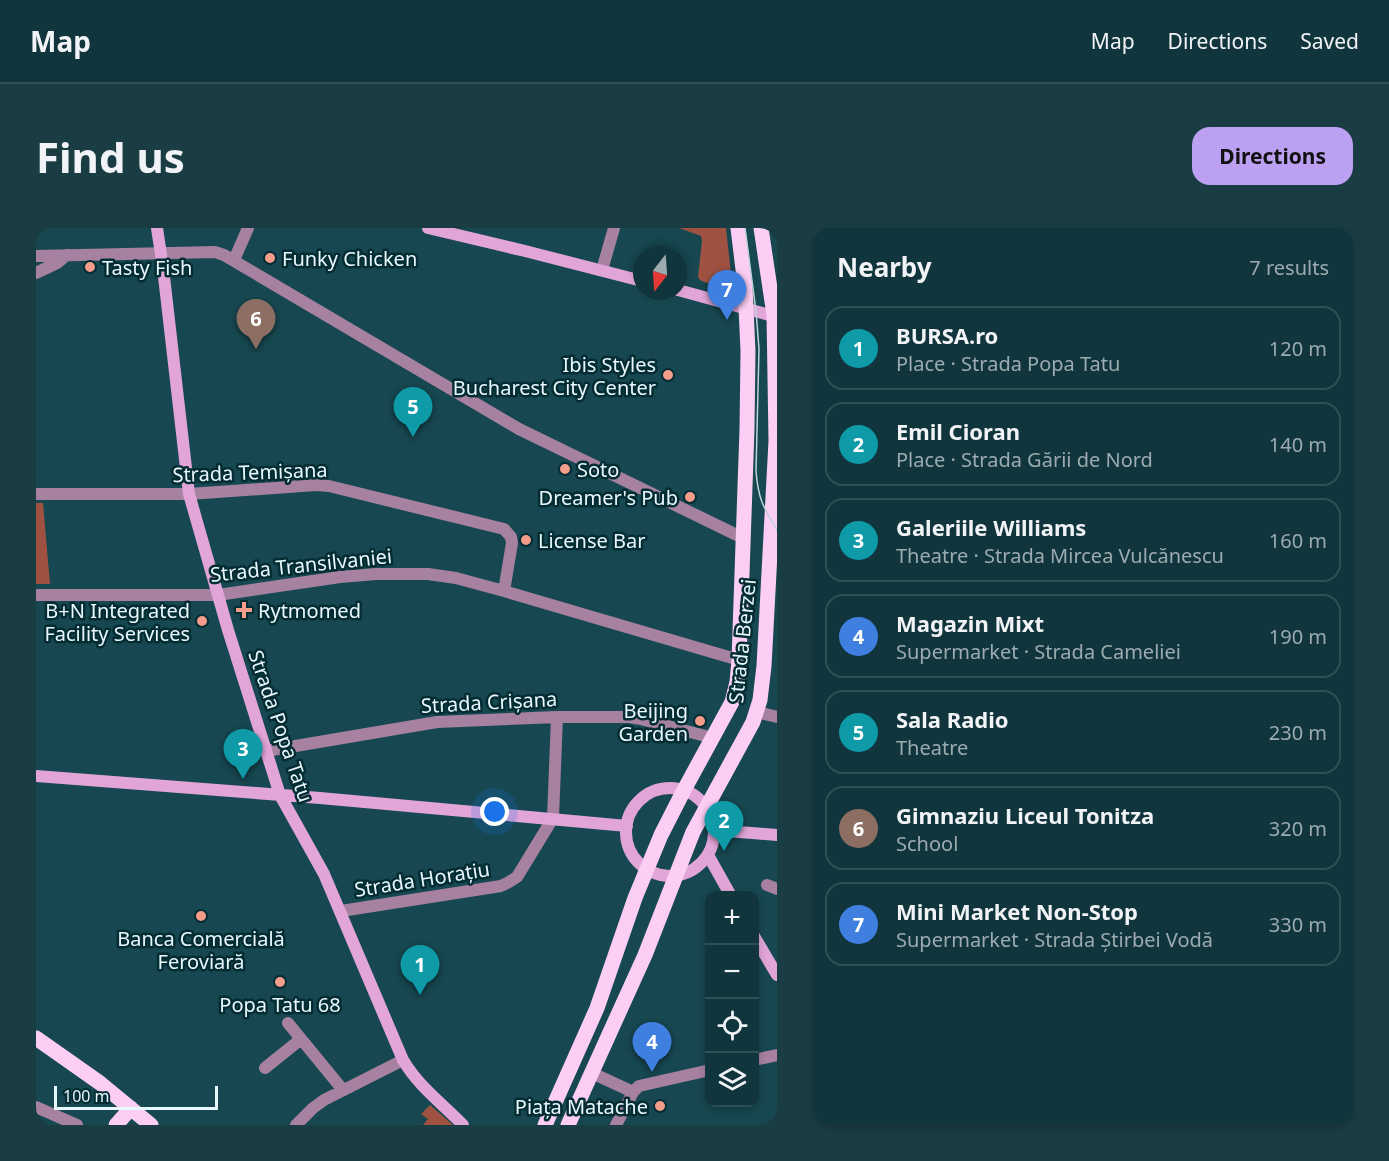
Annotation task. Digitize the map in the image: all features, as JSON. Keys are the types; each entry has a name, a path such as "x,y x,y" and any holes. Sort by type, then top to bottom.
{"main road":[{"name":"Strada Popa Tatu","path":"157,228 189,494 280,795 320,865 403,1060 421,1085 463,1125"},
{"path":"428,228 633,279"},
{"name":"Strada Berzei","path":"544,1125 597,1008 635,898 661,834 732,702 737,682 748,351 747,309 738,228"},
{"name":"Strada Berzei","path":"567,1125 645,955 688,843 748,732 757,712 763,687 773,580 776,317 761,228"},
{"path":"687,292 776,317"},
{"path":"36,776 627,826"},
{"path":"660,789 684,790 697,796 706,806 715,830 713,843 708,855 688,872 661,875 647,869 631,852 627,839 630,813 637,802 647,794 660,789"},
{"path":"715,830 777,836"},
{"path":"708,855 728,891"},
{"path":"759,944 777,975"},
{"path":"36,1038 77,1066 151,1125"},
{"path":"116,1125 131,1108"}],"street":[{"path":"234,260 248,228"},
{"path":"602,270 614,228"},
{"path":"36,256 161,252 215,252 224,255 519,429 743,538"},
{"path":"36,273 57,263 67,255"},
{"name":"Strada Temișana","path":"36,494 189,494 329,486 504,529 511,537 512,543 504,591"},
{"name":"Strada Transilvaniei","path":"36,595 218,595 340,577 428,574 456,578 504,591 739,660"},
{"path":"757,712 777,717"},
{"name":"Strada Crișana","path":"266,751 437,722 557,717 629,717 713,738"},
{"name":"Strada Horațiu","path":"341,911 501,886 517,877 553,818 557,717"},
{"path":"288,1023 343,1090"},
{"path":"265,1068 301,1039"},
{"path":"759,1059 777,1055"},
{"path":"296,1125 318,1105 403,1060"},
{"path":"616,1125 635,1088 705,1071"},
{"path":"592,1073 633,1092"},
{"path":"36,1107 77,1125"}],"shaded area":[{"path":"679,228 726,228 731,274 729,278 723,283 709,283 700,280 698,277 701,236"},
{"path":"36,503 43,503 50,584 36,584"},
{"path":"430,1105 453,1125 423,1125 428,1119 421,1114"}],"tram line":[{"path":"745,228 759,349 756,471 762,502 777,530"}],"place":[{"name":"Funky Chicken","path":"270,258"},
{"name":"Tasty Fish","path":"90,267"},
{"name":"Mini Market Non-Stop","path":"727,320"},
{"name":"Gimnaziu Liceul Tonitza","path":"256,349"},
{"name":"Ibis Styles Bucharest City Center","path":"668,375"},
{"name":"Sala Radio","path":"413,437"},
{"name":"Soto","path":"565,469"},
{"name":"Dreamer's Pub","path":"690,497"},
{"name":"License Bar","path":"526,540"},
{"name":"Rytmomed","path":"244,610"},
{"name":"B+N Integrated Facility Services","path":"202,621"},
{"name":"Beijing Garden","path":"700,721"},
{"name":"Galeriile Williams","path":"243,779"},
{"name":"Emil Cioran","path":"724,851"},
{"name":"Banca Comercială Feroviară","path":"201,916"},
{"name":"Popa Tatu 68","path":"280,982"},
{"name":"BURSA.ro","path":"420,995"},
{"name":"Magazin Mixt","path":"652,1072"},
{"name":"Piața Matache","path":"660,1106"}]}
